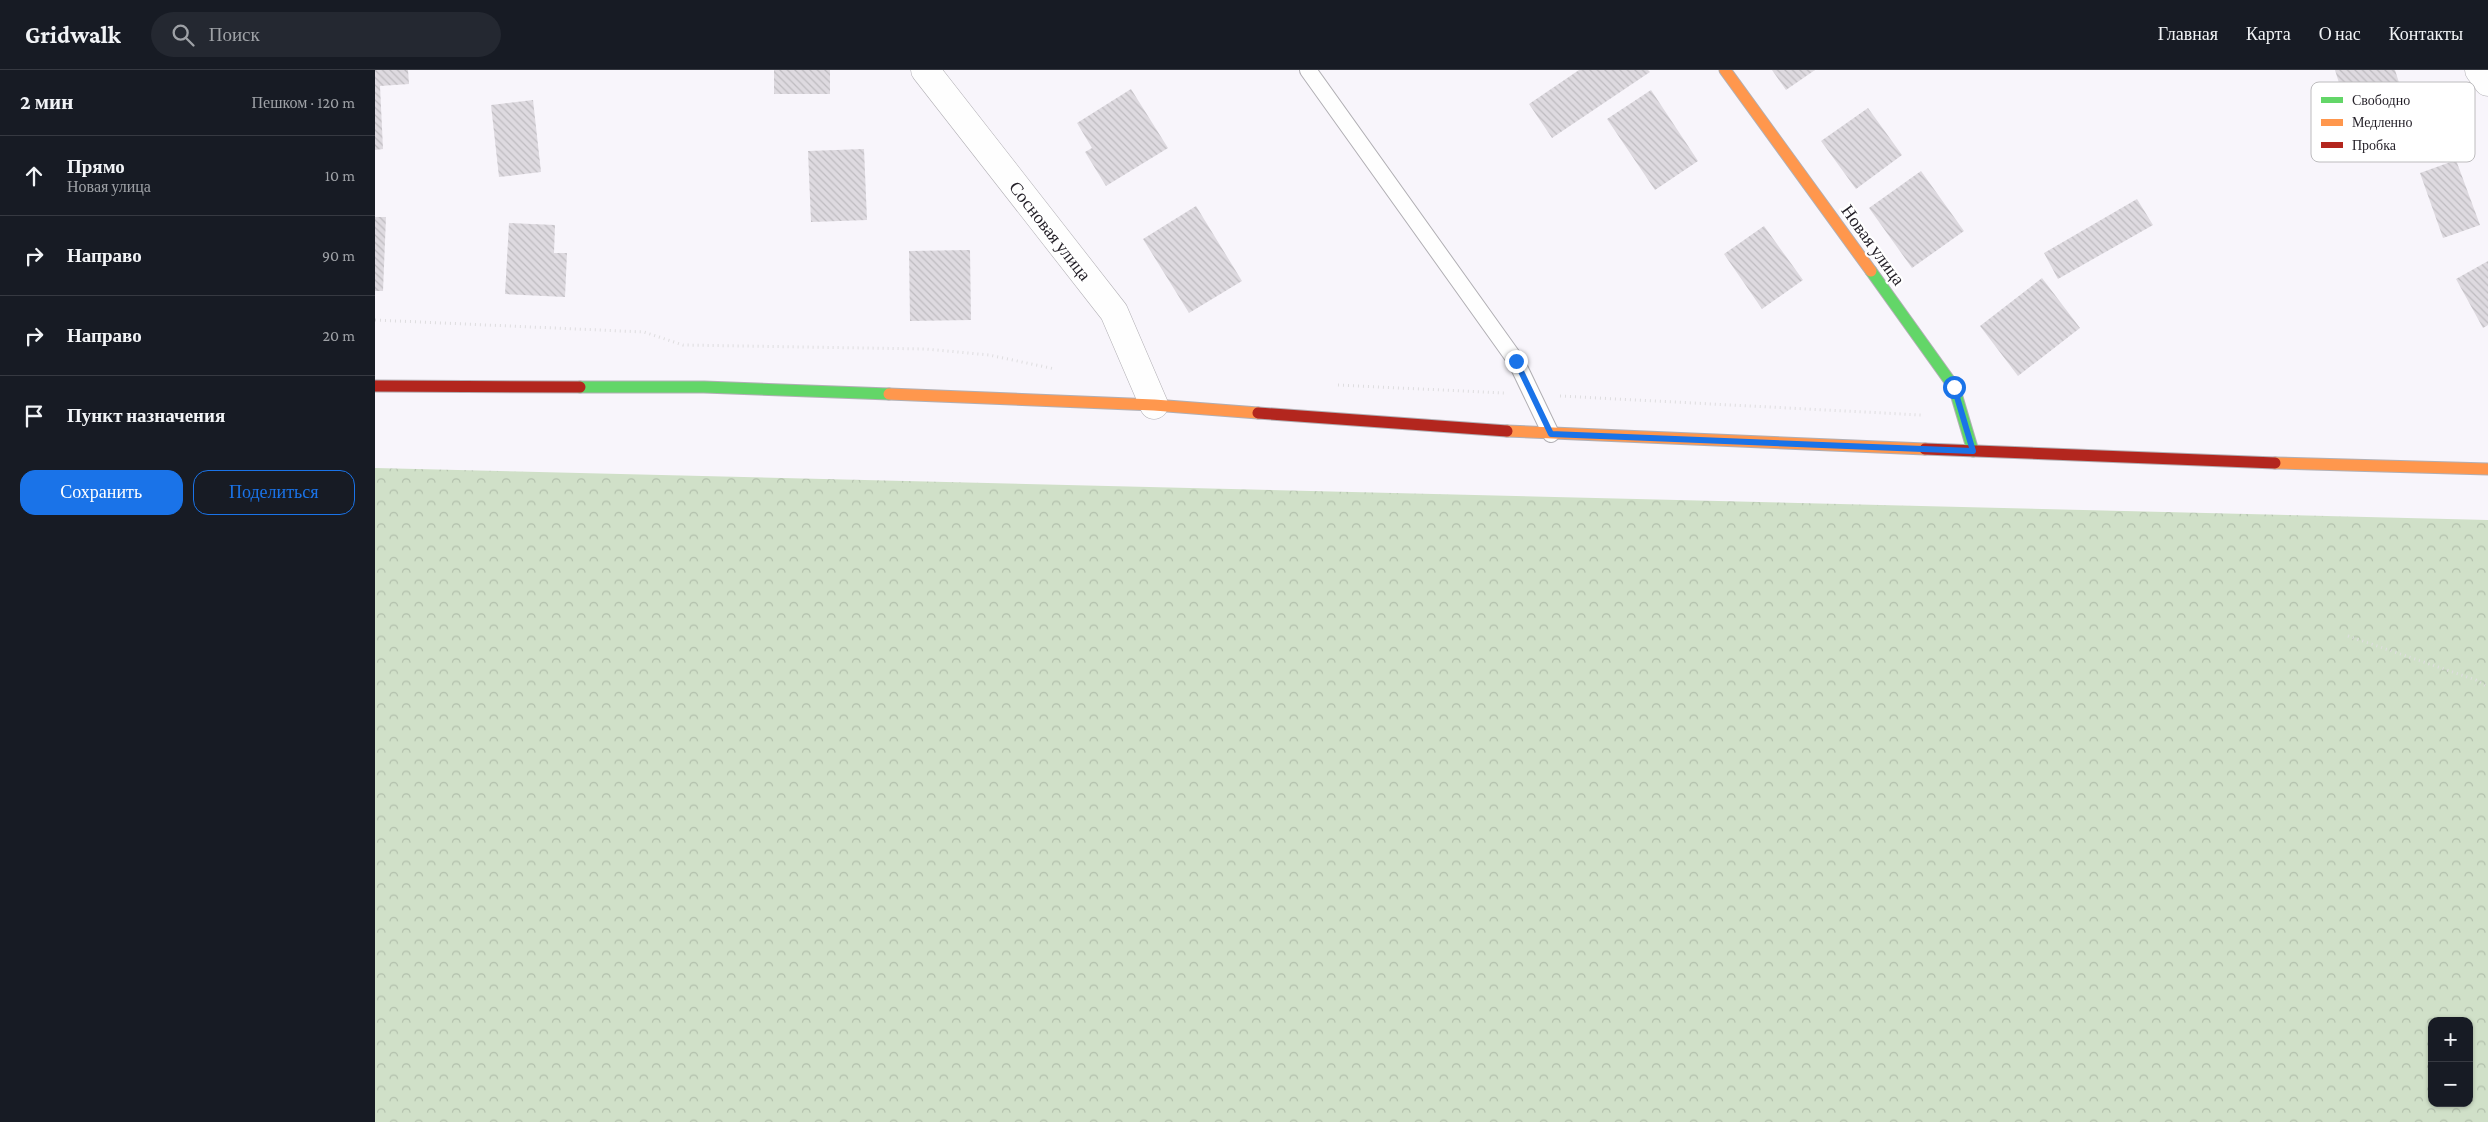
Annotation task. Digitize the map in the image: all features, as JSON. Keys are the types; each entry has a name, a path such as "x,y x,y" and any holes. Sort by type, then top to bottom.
{"street":[{"name":"Сосновая улица","path":"925,70 1114,312 1154,405"},
{"name":"Новая улица","path":"1725,70 1954,387 1973,451"},
{"path":"2479,70 2488,82"},
{"path":"375,386 704,387 1154,405 1551,434 2488,469"}],"lane":[{"path":"1308,70 1516,361 1551,434"}],"path":[{"path":"2348,636 2476,680 2488,687"}],"green space":[{"path":"375,468 2488,520 2488,1122 375,1122"}],"building":[{"path":"375,70 408,70 409,84 380,86 383,149 375,150"},
{"path":"774,70 830,70 830,94 774,94"},
{"path":"1579,70 1648,70 1650,72 1552,138 1529,104"},
{"path":"1772,70 1815,70 1786,90"},
{"path":"2335,70 2395,70 2399,82 2339,82"},
{"path":"1131,89 1168,148 1106,186 1085,152 1092,148 1077,123"},
{"path":"1651,90 1698,161 1655,190 1607,119"},
{"path":"533,100 541,172 499,177 491,105"},
{"path":"1868,108 1902,155 1856,189 1821,141"},
{"path":"864,149 867,220 811,222 808,151"},
{"path":"2450,162 2457,162 2480,225 2443,238 2420,173"},
{"path":"1921,171 1964,231 1912,268 1869,208"},
{"path":"2137,199 2153,225 2058,279 2044,253"},
{"path":"1196,206 1242,281 1189,313 1143,239"},
{"path":"375,217 386,217 383,291 375,291"},
{"path":"509,223 555,225 554,253 567,253 565,297 505,294"},
{"path":"1764,226 1803,280 1762,309 1724,254"},
{"path":"970,250 971,320 910,321 909,251"},
{"path":"2488,261 2488,325 2483,328 2456,279"},
{"path":"2042,278 2080,328 2018,376 1980,326"}],"traffic: fast":[{"path":"1871,271 1954,387 1973,451"},
{"path":"580,387 704,387 889,394"}],"traffic: slow":[{"path":"1725,70 1871,271"},
{"path":"889,394 1154,405 1258,413"},
{"path":"1507,431 1925,449"},
{"path":"2275,463 2488,469"}],"traffic: jam":[{"path":"375,386 580,387"},
{"path":"1258,413 1507,431"},
{"path":"1925,449 2275,463"}],"route":[{"path":"1516,361 1551,434 1973,451 1954,387"}]}
